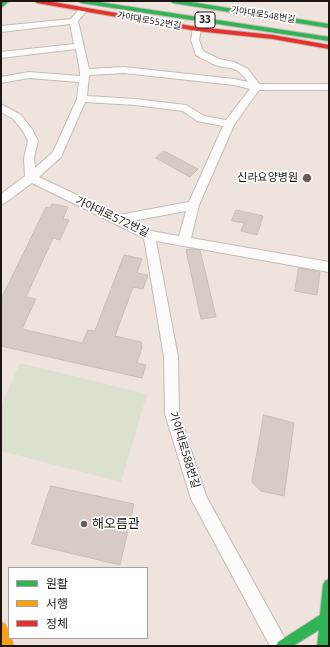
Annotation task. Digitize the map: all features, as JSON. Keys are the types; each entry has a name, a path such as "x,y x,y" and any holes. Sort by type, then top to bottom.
{"main road":[{"path":"1,6 6,1"},
{"name":"33","path":"135,1 329,30"},
{"name":"가야대로548번길","path":"173,1 329,26"},
{"name":"가야대로552번길","path":"32,2 65,7 82,5 197,29 273,37 329,47"},
{"name":"33","path":"82,5 329,39"},
{"path":"323,646 328,616 329,585"},
{"path":"281,646 328,616"},
{"path":"1,628 8,646"}],"street":[{"path":"1,200 31,178 57,154 82,99 84,75 80,46 74,21 82,5"},
{"path":"1,29 74,21"},
{"path":"197,29 195,40 199,53 217,62 231,64 245,71 256,87"},
{"path":"1,55 80,46"},
{"path":"1,80 30,75 84,75 124,70 234,82 256,87 329,87"},
{"path":"184,241 193,205 229,124 256,87"},
{"path":"82,99 135,102 186,108 194,116 209,122 229,124"},
{"path":"1,107 17,117 27,128 33,141 30,158 31,178"},
{"name":"가야대로572번길","path":"31,178 149,235 329,267"},
{"path":"117,220 193,205"},
{"name":"가야대로588번길","path":"149,235 171,357 172,414 199,499 281,646"}],"green space":[{"path":"20,363 147,394 121,482 1,451 1,406"}],"building":[{"path":"164,151 198,169 190,177 156,158"},
{"path":"52,204 68,207 63,219 69,220 60,240 53,238 26,297 36,299 22,329 82,343 88,330 95,331 124,255 142,259 137,273 148,275 143,289 133,287 115,336 141,342 142,347 137,363 146,365 142,378 1,346 1,299 46,207 50,208"},
{"path":"236,210 263,216 257,235 241,231 244,223 232,221"},
{"path":"186,250 200,250 216,317 201,319"},
{"path":"299,268 320,272 317,295 295,291"},
{"path":"264,415 294,423 284,496 261,491 252,482"},
{"name":"해오름관","path":"51,486 134,504 120,565 32,544"}],"traffic: fast":[{"path":"1,6 6,1"},
{"path":"81,1 329,39"},
{"path":"173,1 329,26"},
{"path":"323,646 329,585"},
{"path":"282,646 329,616"}],"traffic: slow":[{"path":"1,628 8,646"}],"traffic: jam":[{"path":"37,1 197,29 273,37 329,47"}],"place":[{"name":"신라요양병원","path":"307,178"},
{"name":"해오름관","path":"84,524"}]}
